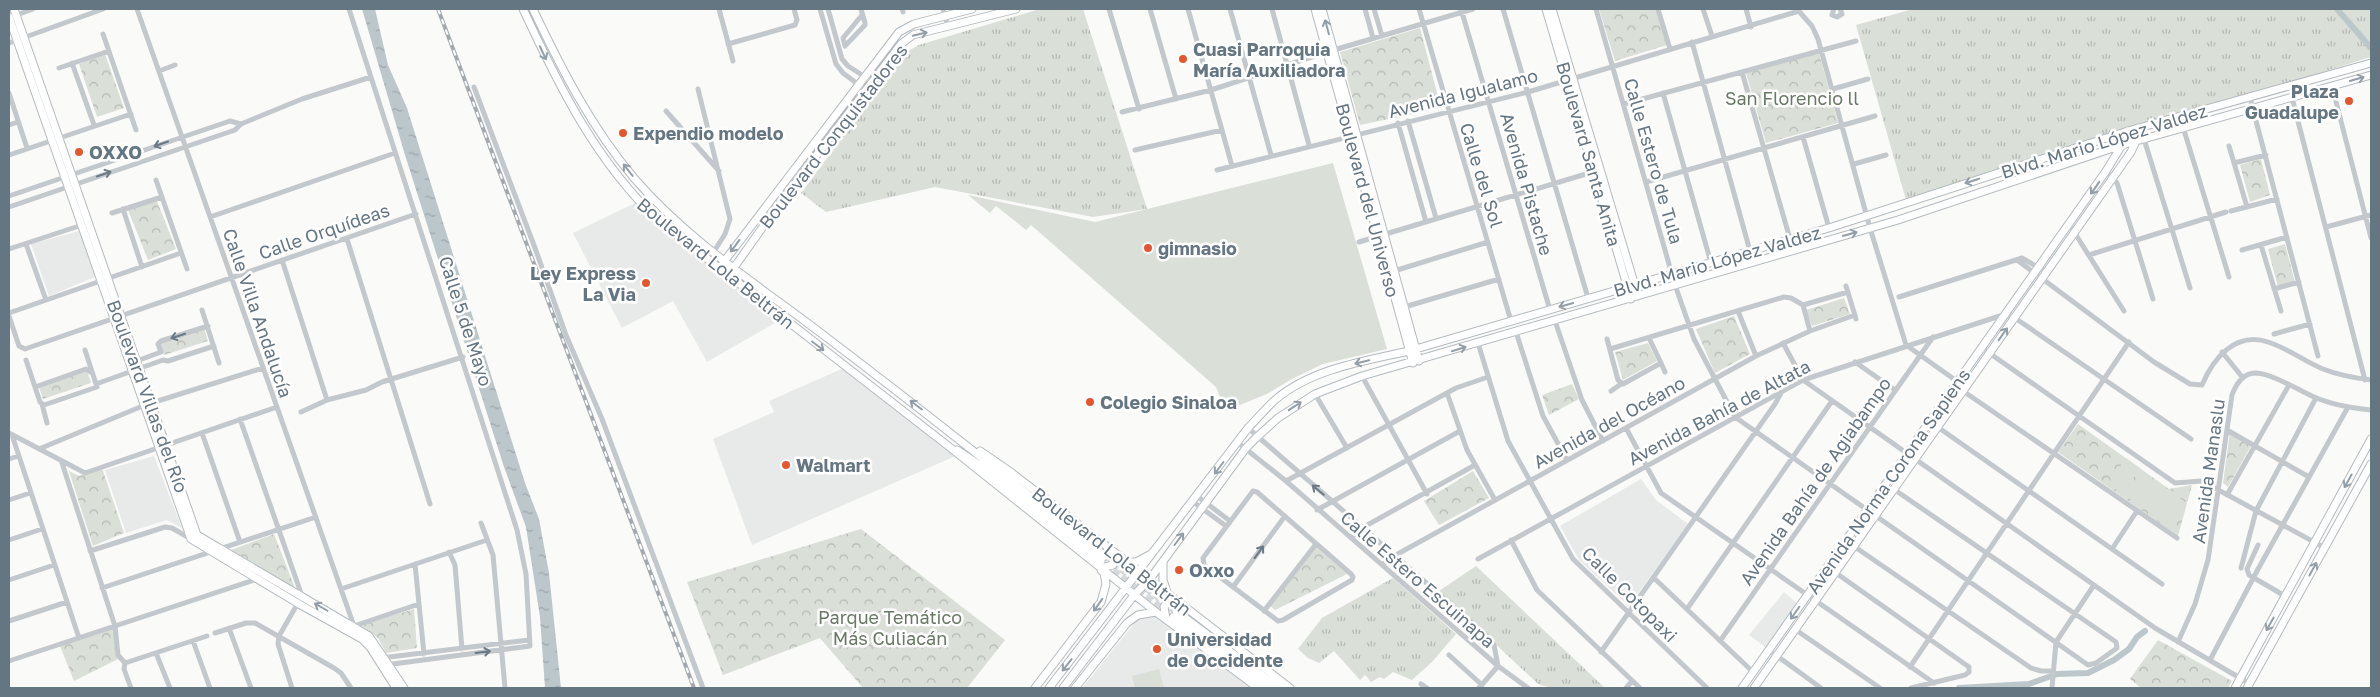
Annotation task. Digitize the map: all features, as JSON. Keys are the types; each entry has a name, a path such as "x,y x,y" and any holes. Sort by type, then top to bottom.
{"street":[{"path":"11,15 33,9"},
{"path":"9,42 103,9"},
{"name":"Calle Villa Andalucía","path":"137,9 341,589 352,629"},
{"name":"Calle 5 de Mayo","path":"349,9 463,356 523,551 530,646 501,650"},
{"name":"Boulevard Lola Beltrán","path":"523,9 568,102 607,162 648,210 708,261 1100,562"},
{"name":"Boulevard Lola Beltrán","path":"533,9 576,94 616,155 657,202 724,261 955,435 1012,473 1175,601 1290,688"},
{"path":"719,9 733,61"},
{"path":"728,44 795,25 797,20 794,9"},
{"path":"820,9 836,64 844,73 867,91"},
{"path":"828,9 842,58 864,77 873,82"},
{"path":"861,9 864,26 845,46 843,38 862,15"},
{"name":"Boulevard Conquistadores","path":"719,269 899,32 944,12 972,9"},
{"name":"Boulevard Conquistadores","path":"728,276 772,214 906,39 913,35 948,28 1016,9"},
{"path":"1109,9 1139,108"},
{"path":"1150,9 1176,100"},
{"path":"1188,9 1232,166"},
{"path":"1230,9 1271,155"},
{"path":"1272,9 1309,145"},
{"name":"Boulevard del Universo","path":"1314,9 1330,51"},
{"name":"Boulevard del Universo","path":"1322,9 1330,51 1416,362"},
{"path":"1365,9 1373,38"},
{"path":"1374,9 1382,36"},
{"name":"Calle del Sol","path":"1418,9 1511,321"},
{"path":"1122,112 1211,90 1462,10 1473,9"},
{"path":"1503,9 1588,298"},
{"name":"Boulevard Santa Anita","path":"1546,9 1570,80 1635,297"},
{"name":"Boulevard Santa Anita","path":"1552,9 1570,80"},
{"name":"Calle Estero de Tula","path":"1596,9 1675,285 1689,325 1735,417 1755,433 2088,665 2096,663 2117,648 2116,642 2076,615"},
{"path":"1658,9 1670,49"},
{"path":"1703,9 1712,36"},
{"path":"1746,9 1752,26"},
{"path":"1834,9 1832,15 1837,18 1842,14 1840,9"},
{"name":"Avenida Pistache","path":"1462,10 1550,310"},
{"path":"1798,10 1816,33 1822,50 1870,228 1906,345 1958,382 1963,391 2176,538"},
{"name":"Avenida Igualamo","path":"1217,170 1309,145 1528,92 1712,36 1752,26 1798,10"},
{"path":"944,12 948,28"},
{"name":"Boulevard Villas del Río","path":"11,15 162,447 191,539 302,596 352,629"},
{"path":"103,34 136,130"},
{"path":"1624,104 1856,40"},
{"path":"1692,42 1750,251"},
{"path":"59,68 109,51"},
{"path":"836,64 842,58"},
{"path":"72,63 94,126"},
{"name":"Blvd. Mario López Valdez","path":"1049,688 1128,588 1248,428 1274,401 1307,381 1351,364 1413,350 1829,228 2138,128 2371,63"},
{"path":"159,71 175,65"},
{"path":"1742,72 1790,239"},
{"name":"Blvd. Mario López Valdez","path":"1062,688 1135,594 1149,580 1246,448 1286,412 1315,394 1362,376 1416,362 1870,228 2122,145 2371,75"},
{"path":"9,207 235,130 241,124 302,99 371,77"},
{"path":"1833,89 1868,79"},
{"path":"2332,86 2369,215 2371,238"},
{"path":"474,87 566,335 599,410 704,688"},
{"path":"698,89 721,174 730,224 708,261"},
{"path":"9,93 28,148"},
{"path":"1663,93 1710,263"},
{"path":"2250,98 2318,356"},
{"path":"1899,297 2017,260 2044,275 2128,342 2189,384 2202,386 2209,368 2222,352 2246,342 2263,340 2322,368 2368,380 2292,98"},
{"path":"666,112 721,174"},
{"path":"9,155 131,114"},
{"path":"1646,182 1875,116"},
{"path":"9,196 230,121 241,124"},
{"path":"1408,121 1436,218"},
{"path":"9,125 18,122"},
{"path":"1398,124 1426,222"},
{"path":"2136,141 2138,128"},
{"path":"2183,128 2229,277"},
{"path":"1135,150 1222,130"},
{"name":"Avenida Norma Corona Sapiens","path":"1742,688 2106,171 2128,131"},
{"path":"1803,137 1829,228"},
{"path":"2144,139 2190,288"},
{"name":"Avenida Norma Corona Sapiens","path":"1757,687 1939,428 2136,141"},
{"path":"2229,146 2247,207"},
{"path":"210,217 395,153"},
{"path":"1854,164 1886,155"},
{"path":"2234,163 2266,155"},
{"path":"1359,242 1597,170"},
{"path":"2106,171 2117,183 2153,299"},
{"path":"156,180 187,269"},
{"name":"Boulevard Villas del Río","path":"72,186 82,226 104,280"},
{"path":"112,213 162,197"},
{"path":"2089,255 2210,217 2277,199"},
{"path":"123,210 142,267"},
{"name":"Calle Orquídeas","path":"9,315 20,348 25,349 416,214"},
{"path":"2326,226 2369,215"},
{"path":"2069,224 2124,311"},
{"path":"9,249 82,226"},
{"name":"Boulevard del Universo","path":"1381,235 1394,271 1401,308"},
{"path":"2242,250 2287,237"},
{"path":"347,238 430,504"},
{"path":"1394,271 1488,242"},
{"path":"26,244 46,300"},
{"path":"2261,245 2281,311"},
{"path":"9,315 46,300 181,253"},
{"path":"282,260 327,400"},
{"path":"1401,308 1499,279"},
{"path":"2274,289 2299,282"},
{"name":"Avenida del Océano","path":"1382,565 1394,556 1756,356 1810,331 1856,317 1847,289 1803,305"},
{"path":"1610,349 1784,297 1791,298 1803,305 1810,331"},
{"path":"202,310 220,362"},
{"path":"1738,311 1756,356"},
{"path":"2006,314 2015,318 2104,378 2191,439"},
{"name":"Avenida Bahía de Altata","path":"1478,559 1803,380 2006,314"},
{"path":"1555,321 1579,390 1603,441"},
{"path":"2274,334 2310,324"},
{"path":"96,384 161,352 158,344 161,341 208,326"},
{"path":"1516,332 1543,416 1568,460"},
{"name":"Avenida Bahía de Agiabampo","path":"1720,641 1933,337"},
{"path":"1649,338 1665,372"},
{"path":"1607,339 1621,384"},
{"path":"1910,666 2128,342"},
{"name":"Calle Cotopaxi","path":"1478,343 1508,441 1573,559 1707,688"},
{"path":"1783,343 1803,380 2155,628 2240,678 2249,686 2371,464"},
{"path":"134,366 163,360 168,362 214,346"},
{"path":"1982,348 1989,355 2078,417 2175,482 2183,484 2198,480 2325,548"},
{"path":"44,405 97,387 85,350"},
{"path":"2222,352 2242,378 2256,373 2316,398 2348,407 2371,410"},
{"path":"301,412 327,400 366,390 463,356"},
{"path":"26,360 35,387 44,405 47,424"},
{"path":"1855,362 1895,390"},
{"path":"1611,391 1661,363"},
{"path":"39,449 147,404 263,368"},
{"path":"35,387 86,369 92,374"},
{"path":"1362,376 1427,494"},
{"path":"1286,481 1456,388 1488,377"},
{"name":"Avenida Manaslu","path":"2178,642 2195,604 2208,560 2232,395 2242,378"},
{"path":"2227,495 2288,385"},
{"path":"1602,652 1755,433 1781,392"},
{"path":"1447,393 1460,431 1475,465 1495,500"},
{"path":"1315,394 1347,448"},
{"path":"2240,568 2256,511 2316,398"},
{"path":"1687,609 1832,401"},
{"path":"10,434 84,473 277,407"},
{"path":"2210,660 2348,407"},
{"path":"240,420 302,596 279,636 279,650 292,688"},
{"name":"Calle Estero Escuinapa","path":"1248,428 1485,634 1494,645 1498,666"},
{"path":"1626,428 1661,493 1934,683"},
{"path":"1939,428 2162,584"},
{"path":"2227,430 2309,477"},
{"path":"1317,510 1460,431"},
{"path":"202,433 240,542"},
{"path":"10,434 79,638"},
{"name":"Boulevard Lola Beltrán","path":"955,435 1156,612 1258,688"},
{"path":"2235,688 2371,439"},
{"name":"Calle Estero Escuinapa","path":"1238,442 1286,481 1498,666"},
{"name":"Boulevard Villas del Río","path":"162,447 197,535 261,576 298,604 370,636 396,688"},
{"path":"9,459 18,456"},
{"path":"62,463 115,626 118,655 125,663"},
{"path":"1351,538 1362,528 1427,494 1475,465"},
{"path":"1895,490 2076,615"},
{"path":"1254,491 1285,516 1354,577 1352,580 1284,620 1275,619 1202,562 1226,526 1254,491"},
{"path":"9,500 30,492"},
{"path":"1195,498 1226,526"},
{"path":"1205,506 1230,521"},
{"path":"2112,549 2137,511"},
{"path":"1233,587 1285,516"},
{"path":"102,588 316,517"},
{"path":"481,523 492,555 505,688 501,688"},
{"path":"90,551 165,527 172,528 191,539"},
{"path":"9,540 42,529"},
{"path":"341,589 487,540"},
{"path":"1511,540 1537,590 1640,688"},
{"path":"1264,611 1316,544"},
{"path":"2258,545 2247,569 2253,579 2285,596"},
{"path":"1855,547 2034,670 2053,671"},
{"path":"1126,562 1136,562 1155,551"},
{"path":"449,552 455,566 463,655"},
{"path":"1100,562 1113,565 1114,552"},
{"path":"1163,561 1162,576 1168,595"},
{"path":"1035,688 1104,596 1106,578 1100,562"},
{"path":"415,564 424,660"},
{"path":"9,580 54,565"},
{"path":"1836,573 1968,665 1970,670 1965,676 1911,688"},
{"path":"9,661 261,576"},
{"path":"1654,578 1753,672"},
{"path":"2052,688 2056,642 2076,615 2094,585"},
{"path":"1166,619 1164,607 1168,602 1175,601"},
{"path":"9,622 67,602"},
{"path":"352,629 419,604"},
{"path":"1075,688 1127,623 1138,615 1156,612"},
{"name":"Boulevard Lola Beltrán","path":"1268,688 1175,614 1279,688"},
{"path":"215,633 252,622 334,668 341,673 351,688"},
{"path":"229,628 251,688"},
{"path":"1796,630 1880,688"},
{"path":"125,663 207,636"},
{"path":"384,661 424,653 529,640"},
{"path":"193,641 210,688"},
{"path":"384,661 424,660 501,650"},
{"path":"1769,650 1821,688"},
{"path":"156,653 170,688"},
{"path":"1449,654 1480,686 1498,666 1528,688"},
{"name":"Boulevard Villas del Río","path":"384,661 404,688"},
{"path":"125,663 124,669 131,688"},
{"path":"1626,688 1632,681"},
{"path":"1421,684 1427,688"}],"shaded area":[{"path":"639,201 782,319 707,362 673,301 622,328 573,233"},
{"path":"79,231 95,277 49,296 31,244"},
{"path":"846,367 958,455 752,545 713,439 774,412 769,401"},
{"path":"154,456 182,528 167,520 126,533 105,470"},
{"path":"1641,479 1656,500 1688,524 1629,606 1579,560 1560,526"},
{"path":"1784,592 1800,606 1769,650 1749,635"},
{"name":"Universidad de Occidente","path":"1146,609 1253,688 1082,688"}],"green space":[{"path":"1040,9 1083,9 1147,209 1093,217 935,187 826,212 801,193 906,52 919,45"},
{"path":"1599,9 1656,9 1667,45 1615,61"},
{"path":"1913,9 2371,9 2371,57 1906,200 1856,25"},
{"path":"1420,28 1441,108 1360,125 1340,52"},
{"name":"San Florencio ll","path":"1819,53 1838,123 1766,143 1746,73"},
{"path":"105,54 124,108 97,117 79,64"},
{"path":"2261,159 2270,195 2250,202 2240,165"},
{"path":"1333,163 1387,349 1323,364 1267,394 1225,411 1216,387 1031,225 1026,230 996,206 990,213 968,195 1095,222"},
{"path":"156,199 176,249 148,260 128,210"},
{"path":"2285,244 2295,282 2278,287 2268,249"},
{"path":"1844,298 1850,314 1812,326 1806,310"},
{"path":"1734,316 1750,354 1715,373 1696,329"},
{"path":"204,328 208,341 164,355 159,342"},
{"path":"1648,343 1657,361 1623,380 1615,352"},
{"path":"87,371 91,383 43,399 39,387"},
{"path":"1572,384 1579,399 1549,415 1542,395"},
{"path":"2078,424 2169,489 2192,485 2178,536 2058,452"},
{"path":"2230,432 2252,444 2228,487 2223,483"},
{"path":"2126,458 2140,468 2122,494 2108,484"},
{"path":"102,468 124,533 93,546 69,471 79,476"},
{"path":"1473,471 1489,498 1439,525 1424,501"},
{"path":"2144,473 2187,503 2171,527 2127,497"},
{"name":"Parque Temático Más Culiacán","path":"861,529 1005,640 967,688 863,688 820,638 723,675 687,582"},
{"path":"274,534 295,588 231,550"},
{"path":"1316,547 1347,574 1275,610 1269,605"},
{"path":"1476,566 1605,688 1551,688 1538,684 1439,591"},
{"path":"1393,578 1456,634 1432,662 1412,680 1393,672 1384,679 1380,677 1371,682 1365,675 1360,680 1334,651 1319,663 1308,658 1298,649 1322,618"},
{"path":"414,609 417,648 386,653 378,638 361,625"},
{"path":"114,628 118,659 74,681 60,646"},
{"path":"2158,640 2232,681 2228,688 2141,688 2130,679"},
{"path":"1159,669 1164,688 1135,688 1132,676"}],"water":[{"path":"362,9 375,9 388,65 407,108 525,483 539,519 549,573 561,688 545,688 540,617 526,527 504,467 405,155"}],"waterway":[{"path":"2337,9 2371,48"},
{"path":"1959,688 2029,684 2057,674 2088,673 2114,660 2129,649 2137,637 2145,631"}],"tunnel":[{"path":"1105,556 1176,611"},
{"path":"1105,564 1173,617"}],"railway":[{"path":"438,9 694,688"}],"place":[{"name":"Cuasi Parroquia María Auxiliadora","path":"1183,59"},
{"name":"Plaza Guadalupe","path":"2349,101"},
{"name":"Expendio modelo","path":"623,133"},
{"name":"OXXO","path":"79,152"},
{"name":"gimnasio","path":"1148,248"},
{"name":"Ley Express La Via","path":"646,283"},
{"name":"Colegio Sinaloa","path":"1090,402"},
{"name":"Walmart","path":"786,465"},
{"name":"Oxxo","path":"1179,570"},
{"name":"Universidad de Occidente","path":"1157,649"}]}
